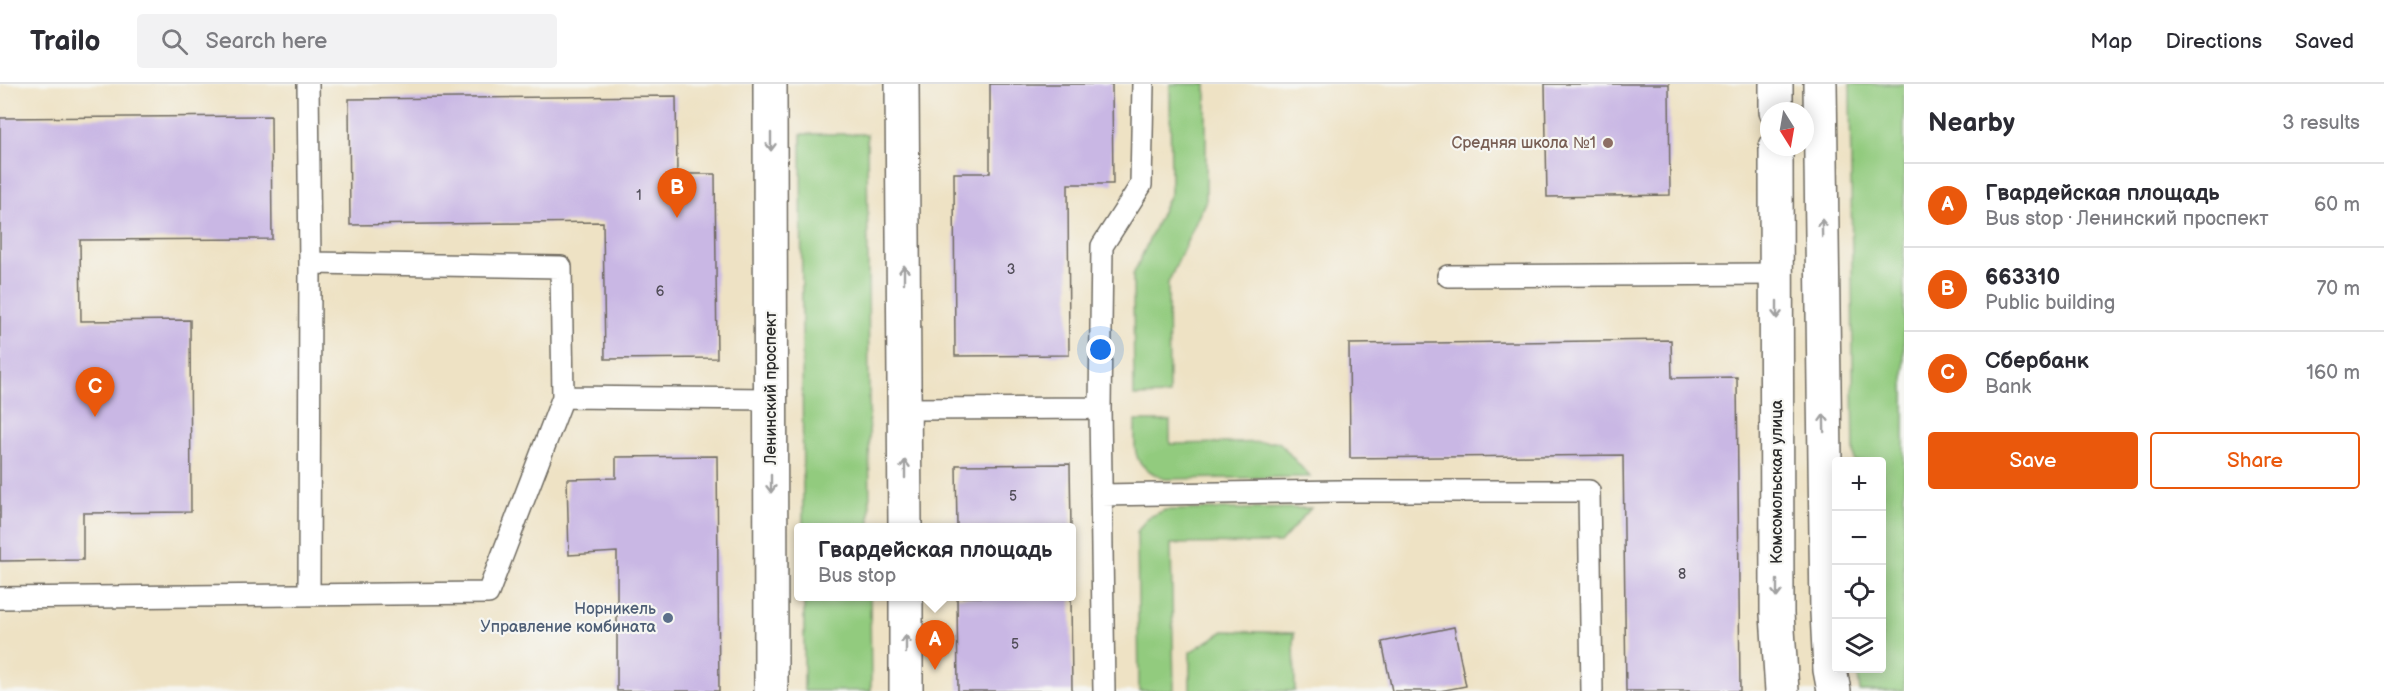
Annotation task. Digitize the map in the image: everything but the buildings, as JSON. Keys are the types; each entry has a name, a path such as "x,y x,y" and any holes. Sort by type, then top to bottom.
{"street":[{"name":"Ленинский проспект","path":"771,84 771,691"},
{"path":"902,84 905,523"},
{"path":"1776,84 1776,102"},
{"path":"1820,84 1827,612 1830,670 1834,691"},
{"name":"Комсомольская улица","path":"1776,156 1777,614 1782,691"},
{"path":"1777,274 1822,274"},
{"path":"906,601 906,691"}],"lane":[{"path":"308,84 309,595"},
{"path":"1104,691 1100,408 1102,246 1141,184 1143,84"},
{"path":"0,598 488,593 563,397 561,267 310,263"},
{"path":"1448,276 1777,274"},
{"path":"563,397 771,399"},
{"path":"905,409 1100,408"},
{"path":"1101,495 1589,490 1592,691"}],"green space":[{"path":"1170,84 1206,84 1206,200 1168,283 1169,395 1134,396 1133,275 1171,192"},
{"path":"1850,84 1904,84 1904,691 1860,691 1858,673 1886,673 1886,457 1854,457"},
{"path":"801,134 867,134 870,523 803,523"},
{"path":"1135,421 1170,421 1170,444 1279,442 1310,477 1164,479 1153,474 1140,463 1137,457"},
{"path":"1311,508 1280,543 1171,544 1174,691 1139,691 1137,532 1147,518 1165,510"},
{"path":"804,601 870,601 871,691 804,691"},
{"path":"1224,631 1294,633 1295,691 1190,691 1190,652"}],"place":[{"name":"Средняя школа №1","path":"1608,143"},
{"name":"663310","path":"677,218"},
{"name":"Сбербанк","path":"95,417"},
{"name":"Норникель Управление комбината","path":"668,618"},
{"name":"Гвардейская площадь","path":"935,670"}]}
